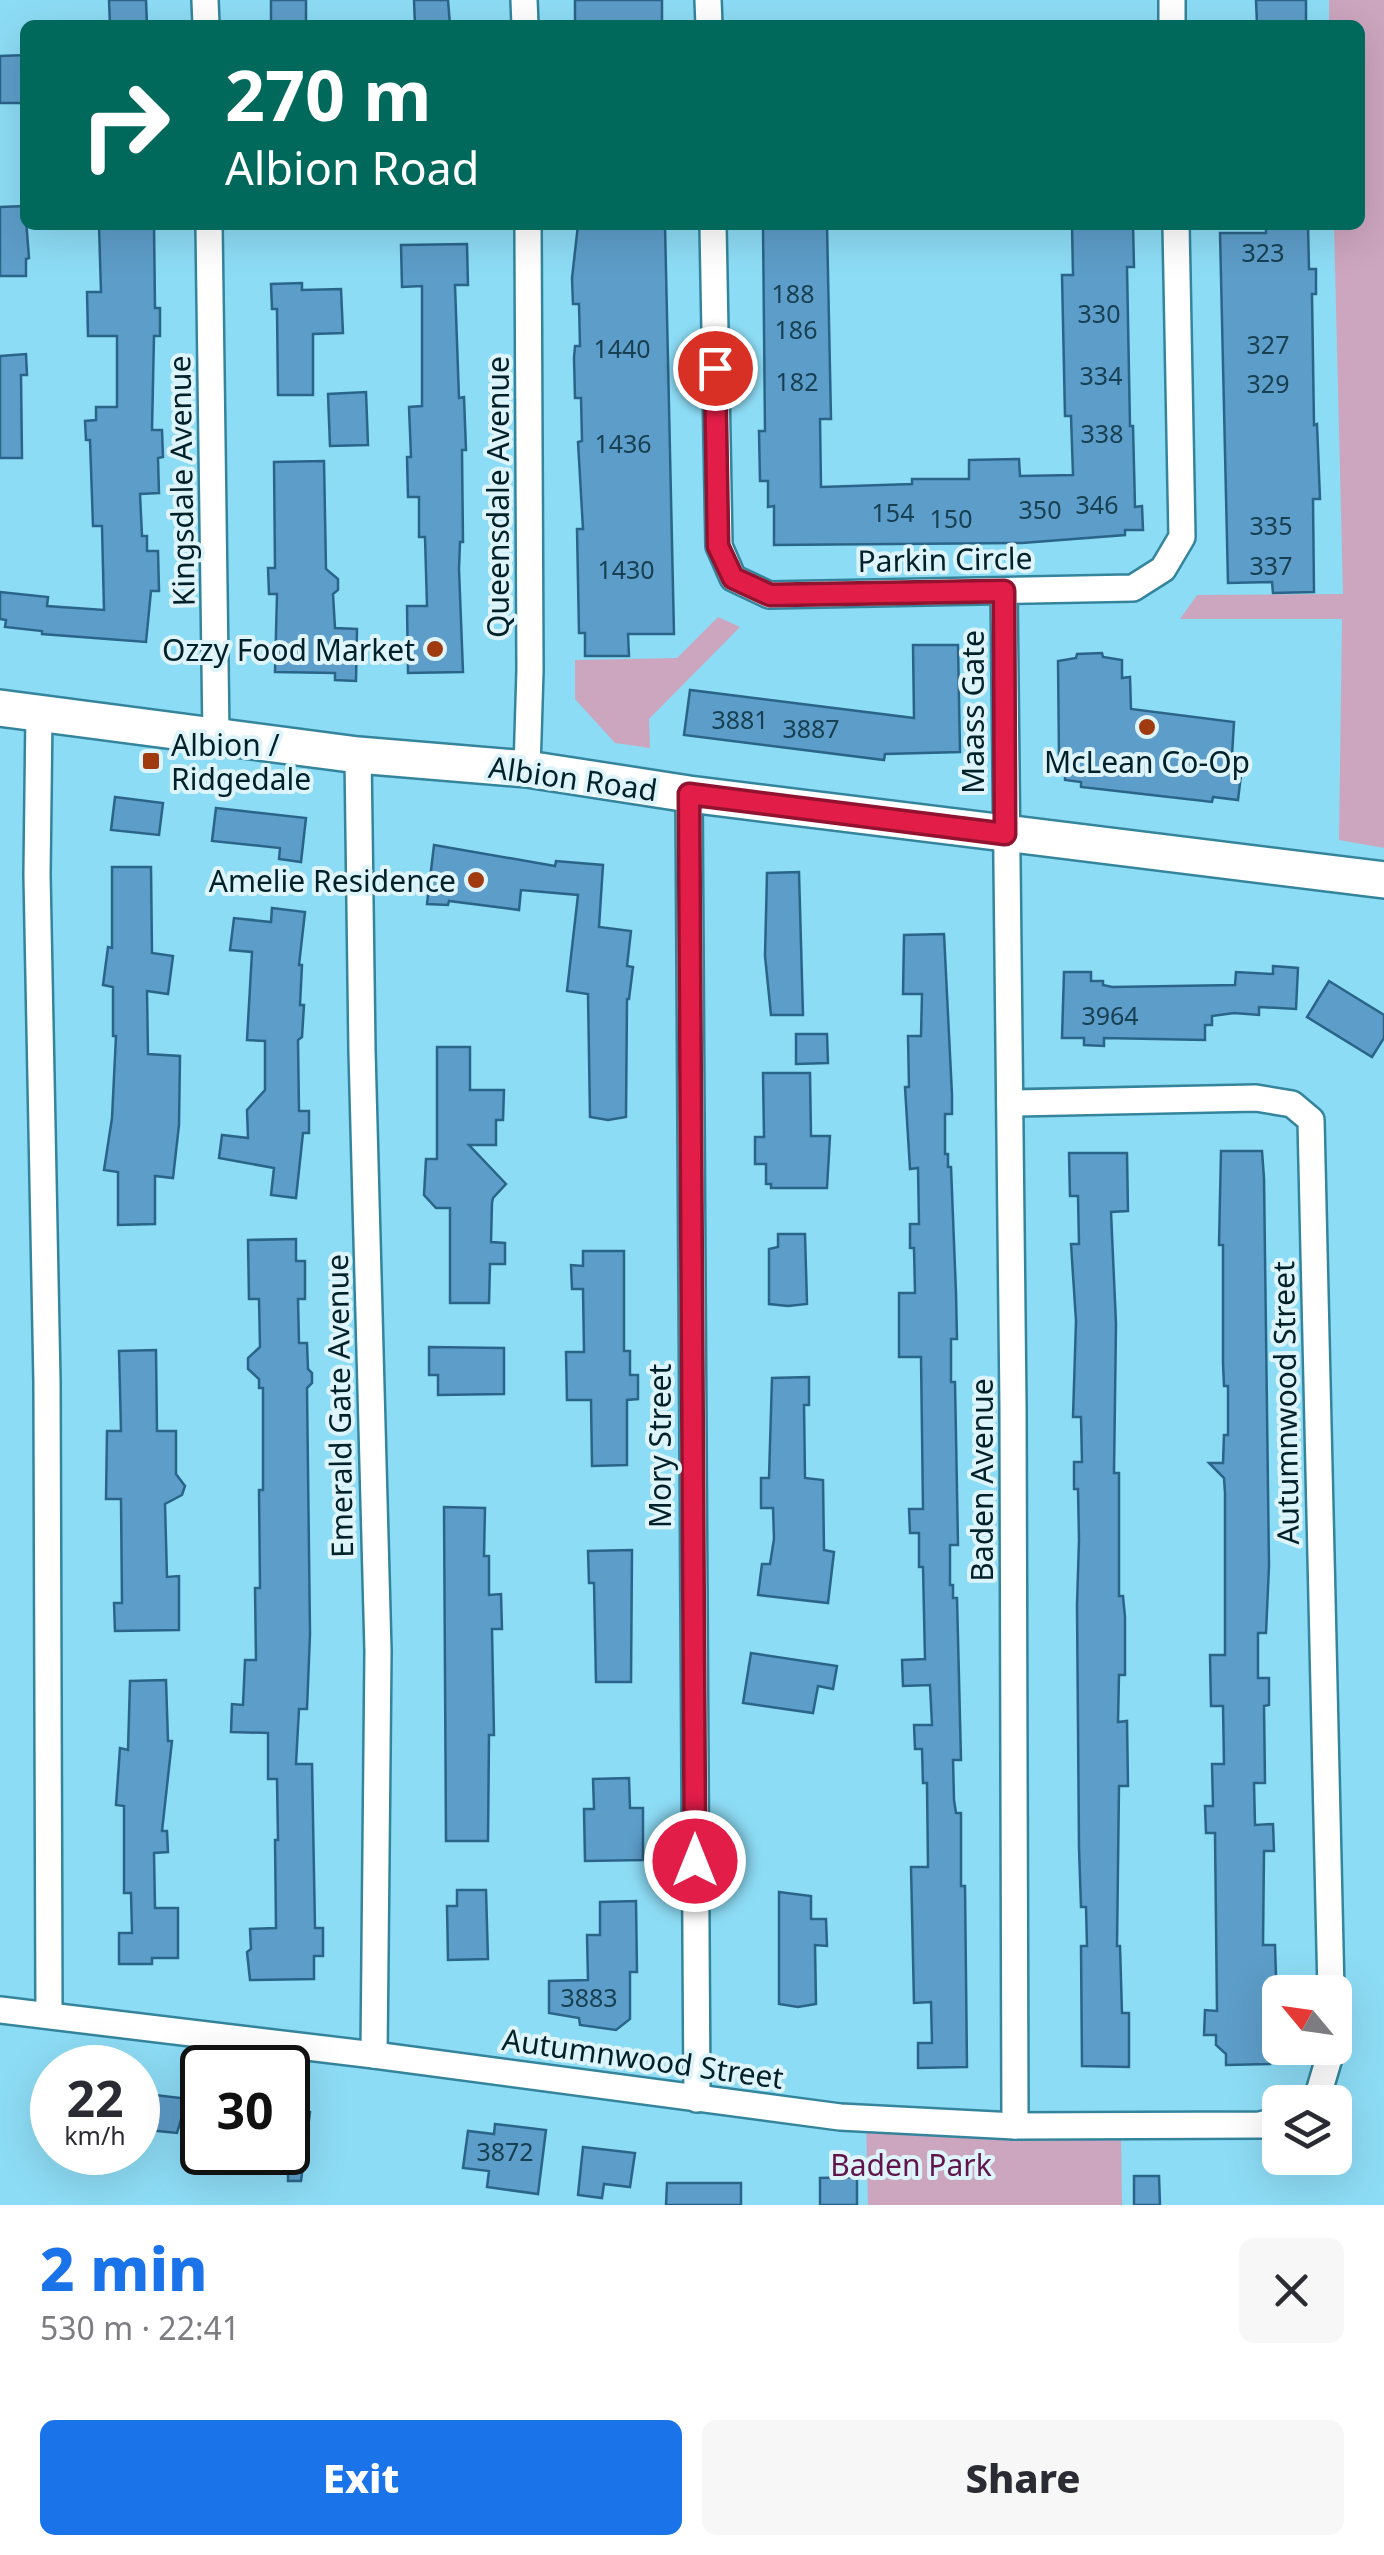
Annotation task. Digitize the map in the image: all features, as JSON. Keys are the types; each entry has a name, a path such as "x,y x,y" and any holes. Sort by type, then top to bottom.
{"street":[{"name":"Kingsdale Avenue","path":"210,230 216,736"},
{"name":"Queensdale Avenue","path":"527,769 528,230"},
{"name":"Parkin Circle","path":"712,230 718,546 733,578 770,595 1133,588 1163,570 1182,537 1176,230"},
{"name":"Maass Gate","path":"1004,591 1005,834"},
{"name":"Albion Road","path":"0,708 358,755 527,769 689,794 1384,880"},
{"path":"39,714 38,875 48,1402 49,2015"},
{"name":"Emerald Gate Avenue","path":"358,755 378,1651 374,2055"},
{"name":"Mory Street","path":"689,794 697,2099"},
{"name":"Baden Avenue","path":"1005,834 1015,2126"},
{"name":"Autumnwood Street","path":"1010,1103 1256,1098 1292,1104 1311,1120 1331,1975"},
{"name":"Autumnwood Street","path":"0,2010 840,2117 1015,2126 1262,2124"}],"green space":[{"path":"1329,0 1384,0 1384,848 1339,840 1342,619 1180,619 1197,595 1343,594 1334,230 1365,230 1365,20 1329,20"},
{"path":"718,617 740,627 649,719 650,748 615,743 575,699 575,660 677,658"},
{"name":"Baden Park","path":"866,2121 1121,2129 1122,2205 868,2205"}],"building":[{"path":"109,0 146,0 147,20 110,20"},
{"path":"271,0 306,0 306,20 271,20"},
{"path":"414,0 448,0 450,20 415,20"},
{"path":"575,0 662,0 662,20 575,20"},
{"path":"1256,0 1306,0 1306,20 1257,20"},
{"path":"20,55 20,103 0,103 0,56"},
{"path":"20,206 20,230 27,230 26,276 0,276 0,207"},
{"path":"99,230 154,230 155,308 160,308 160,336 154,336 152,430 162,430 163,457 158,458 159,493 140,494 142,536 147,536 147,551 158,551 159,591 151,591 146,642 42,634 5,627 6,620 0,619 0,592 48,597 47,606 104,610 102,526 93,526 90,440 86,440 85,421 96,420 96,407 117,407 117,336 88,336 87,292 101,292"},
{"path":"577,230 665,230 674,634 628,634 629,656 585,656 585,633 579,633 577,529 583,529 578,442 582,441 581,398 575,398 574,358 575,346 580,346 579,304 573,304"},
{"path":"763,230 827,230 831,419 820,419 821,487 912,484 912,479 969,479 969,460 1019,459 1020,476 1073,475 1071,416 1065,416 1062,275 1073,275 1072,230 1133,230 1134,267 1127,267 1130,426 1135,507 1142,506 1143,530 1125,530 1125,535 1022,543 774,545 774,506 768,507 768,481 760,481 759,431 765,431"},
{"path":"1308,230 1309,269 1316,269 1316,294 1312,294 1314,425 1317,424 1320,499 1313,499 1314,592 1273,593 1272,582 1228,583 1220,233"},
{"path":"467,244 468,285 455,285 459,398 464,397 466,450 462,450 463,542 459,569 463,672 408,673 407,606 427,606 425,537 419,537 419,497 408,497 407,457 411,457 409,407 422,406 422,286 402,287 401,245"},
{"path":"302,283 302,290 341,289 343,333 313,334 313,395 278,395 277,309 272,309 271,284"},
{"path":"26,354 27,375 21,375 22,458 0,458 0,356"},
{"path":"366,392 368,445 330,446 328,394"},
{"path":"324,461 326,569 338,579 338,590 333,594 335,628 357,629 356,681 335,680 335,673 275,672 277,594 269,594 268,568 275,568 274,462"},
{"path":"913,645 958,645 960,752 885,754 884,760 684,735 690,690 914,718"},
{"name":"McLean Co-Op","path":"1102,653 1103,657 1122,660 1122,678 1130,677 1131,709 1234,722 1232,756 1243,758 1238,800 1213,797 1212,802 1081,787 1081,782 1065,780 1065,767 1061,766 1059,756 1058,661 1076,658 1077,654"},
{"path":"115,797 163,803 159,835 111,830"},
{"path":"216,808 306,818 301,862 279,859 280,848 212,841"},
{"path":"434,845 555,866 556,861 603,865 599,927 631,931 627,966 633,967 627,999 626,1117 590,1117 588,994 567,991 578,895 521,890 519,910 449,901 448,905 427,904"},
{"path":"112,867 151,867 152,953 173,956 168,994 147,991 148,1054 180,1056 173,1178 155,1176 155,1224 118,1225 118,1172 104,1170 112,1118 116,1036 113,987 103,985 108,947 112,948"},
{"path":"799,872 803,1015 771,1015 765,956 767,873"},
{"path":"272,908 305,912 299,965 300,1005 304,1005 302,1037 298,1040 299,1111 309,1111 309,1133 303,1133 296,1198 271,1195 274,1168 219,1158 222,1135 248,1138 247,1110 265,1090 265,1041 247,1040 252,952 230,950 234,918 271,922"},
{"path":"944,934 952,1095 952,1114 945,1114 945,1154 951,1167 957,1339 951,1339 951,1382 955,1382 958,1545 950,1545 950,1585 953,1598 957,1598 961,1760 953,1760 954,1800 956,1813 961,1813 961,1886 965,1886 967,2067 918,2068 918,2043 932,2043 931,2002 914,2003 911,1867 928,1867 927,1783 923,1783 922,1749 915,1749 914,1725 932,1725 930,1685 903,1686 902,1660 925,1659 923,1567 919,1567 919,1533 910,1533 909,1509 923,1509 921,1357 899,1357 899,1293 915,1293 910,1224 919,1224 918,1168 910,1169 905,1087 909,1087 908,1036 921,1036 922,994 903,994 904,935"},
{"path":"1273,966 1298,968 1296,1009 1259,1007 1259,1015 1212,1016 1212,1025 1205,1025 1205,1040 1104,1038 1104,1046 1084,1045 1084,1038 1062,1038 1064,972 1091,972 1091,981 1103,981 1103,985 1112,987 1235,985 1236,972 1273,974"},
{"path":"1329,981 1384,1015 1384,1038 1372,1057 1307,1017"},
{"path":"796,1034 827,1034 828,1063 796,1064"},
{"path":"437,1047 470,1047 470,1090 504,1090 503,1120 496,1120 496,1145 469,1145 506,1184 492,1203 491,1242 505,1243 505,1264 490,1264 489,1303 450,1303 450,1208 436,1208 424,1195 426,1159 437,1159"},
{"path":"763,1073 810,1073 811,1136 830,1136 827,1188 771,1188 771,1184 766,1184 766,1164 755,1164 755,1137 764,1137"},
{"path":"1221,1151 1262,1151 1269,1566 1266,1633 1258,1633 1258,1678 1269,1678 1269,1705 1264,1706 1265,1783 1254,1783 1255,1825 1273,1824 1274,1851 1264,1851 1263,1945 1275,1945 1276,1975 1262,1975 1262,2064 1226,2065 1226,2054 1216,2045 1216,2035 1204,2035 1205,2010 1217,2011 1215,1833 1206,1833 1205,1806 1213,1806 1212,1764 1224,1764 1223,1706 1211,1706 1210,1655 1225,1655 1224,1478 1209,1463 1223,1463 1224,1435 1228,1435 1228,1386 1224,1386 1223,1363 1223,1245 1219,1245"},
{"path":"1069,1153 1127,1153 1128,1211 1111,1212 1116,1324 1114,1473 1119,1473 1119,1596 1123,1596 1125,1617 1125,1675 1119,1675 1118,1722 1127,1721 1128,1786 1119,1786 1117,1946 1122,2013 1129,2013 1129,2067 1082,2066 1081,1946 1087,1946 1079,1848 1079,1540 1074,1462 1082,1462 1081,1417 1073,1417 1076,1321 1071,1244 1079,1244 1078,1196 1070,1196"},
{"path":"778,1234 805,1234 807,1304 769,1304 769,1249 778,1247"},
{"path":"296,1239 296,1261 305,1261 305,1299 298,1299 299,1343 307,1343 312,1383 307,1388 307,1709 299,1709 296,1764 312,1764 315,1928 323,1928 323,1956 314,1956 314,1979 250,1980 250,1929 276,1928 278,1840 277,1779 268,1779 268,1733 231,1732 232,1704 243,1705 245,1660 256,1660 255,1588 260,1588 263,1388 259,1388 259,1379 248,1369 248,1358 260,1347 259,1299 249,1299 248,1240"},
{"path":"583,1251 624,1251 624,1351 630,1351 630,1375 638,1375 638,1399 627,1400 627,1465 592,1466 591,1400 567,1400 566,1352 584,1352 583,1289 572,1289 571,1265 583,1266"},
{"path":"429,1347 504,1348 504,1394 438,1395 438,1375 429,1375"},
{"path":"156,1350 157,1431 176,1431 176,1474 185,1486 182,1495 165,1504 167,1577 179,1576 179,1630 115,1631 114,1603 122,1603 121,1499 106,1499 107,1431 121,1431 119,1351"},
{"path":"809,1377 809,1405 804,1405 805,1478 823,1480 824,1550 834,1552 828,1603 758,1595 762,1564 770,1564 774,1539 773,1508 761,1508 761,1478 769,1478 772,1378"},
{"path":"444,1507 485,1508 484,1556 489,1556 489,1595 501,1594 502,1629 492,1629 494,1735 489,1735 488,1841 446,1841"},
{"path":"632,1550 631,1682 596,1682 594,1583 589,1583 588,1551"},
{"path":"751,1653 837,1666 833,1689 818,1686 813,1713 743,1703"},
{"path":"166,1680 168,1741 172,1741 162,1831 167,1831 168,1852 154,1853 155,1908 178,1908 178,1958 152,1958 152,1964 119,1964 119,1933 132,1933 131,1893 124,1893 124,1806 116,1805 120,1748 128,1750 130,1681"},
{"path":"629,1778 630,1808 643,1808 643,1860 585,1861 584,1809 594,1809 593,1779"},
{"path":"457,1890 486,1890 488,1959 448,1960 447,1906 457,1906"},
{"path":"779,1892 811,1896 811,1919 826,1919 827,1946 815,1945 816,2004 779,2004"},
{"path":"636,1901 637,1972 630,1972 630,2019 616,2030 580,2025 579,2018 549,2013 549,1981 588,1980 587,1935 600,1935 600,1902"},
{"path":"160,2096 180,2098 177,2133 160,2131"},
{"path":"495,2124 546,2130 538,2194 487,2187 489,2171 463,2168 468,2131 494,2134"},
{"path":"583,2147 635,2153 630,2187 604,2184 602,2198 578,2195"},
{"path":"288,2175 302,2175 301,2181 288,2181"},
{"path":"1134,2176 1159,2176 1160,2205 1134,2205"},
{"path":"857,2177 857,2205 820,2205 820,2178"},
{"path":"667,2183 741,2183 741,2205 666,2205"}],"place":[{"name":"Ozzy Food Market","path":"435,649"},
{"name":"McLean Co-Op","path":"1147,727"},
{"name":"Albion / Ridgedale","path":"151,761"},
{"name":"Amelie Residence","path":"476,880"}],"route":[{"path":"695,1861 689,794 1005,834 1004,591 770,595 733,578 718,546 715,368"}]}
